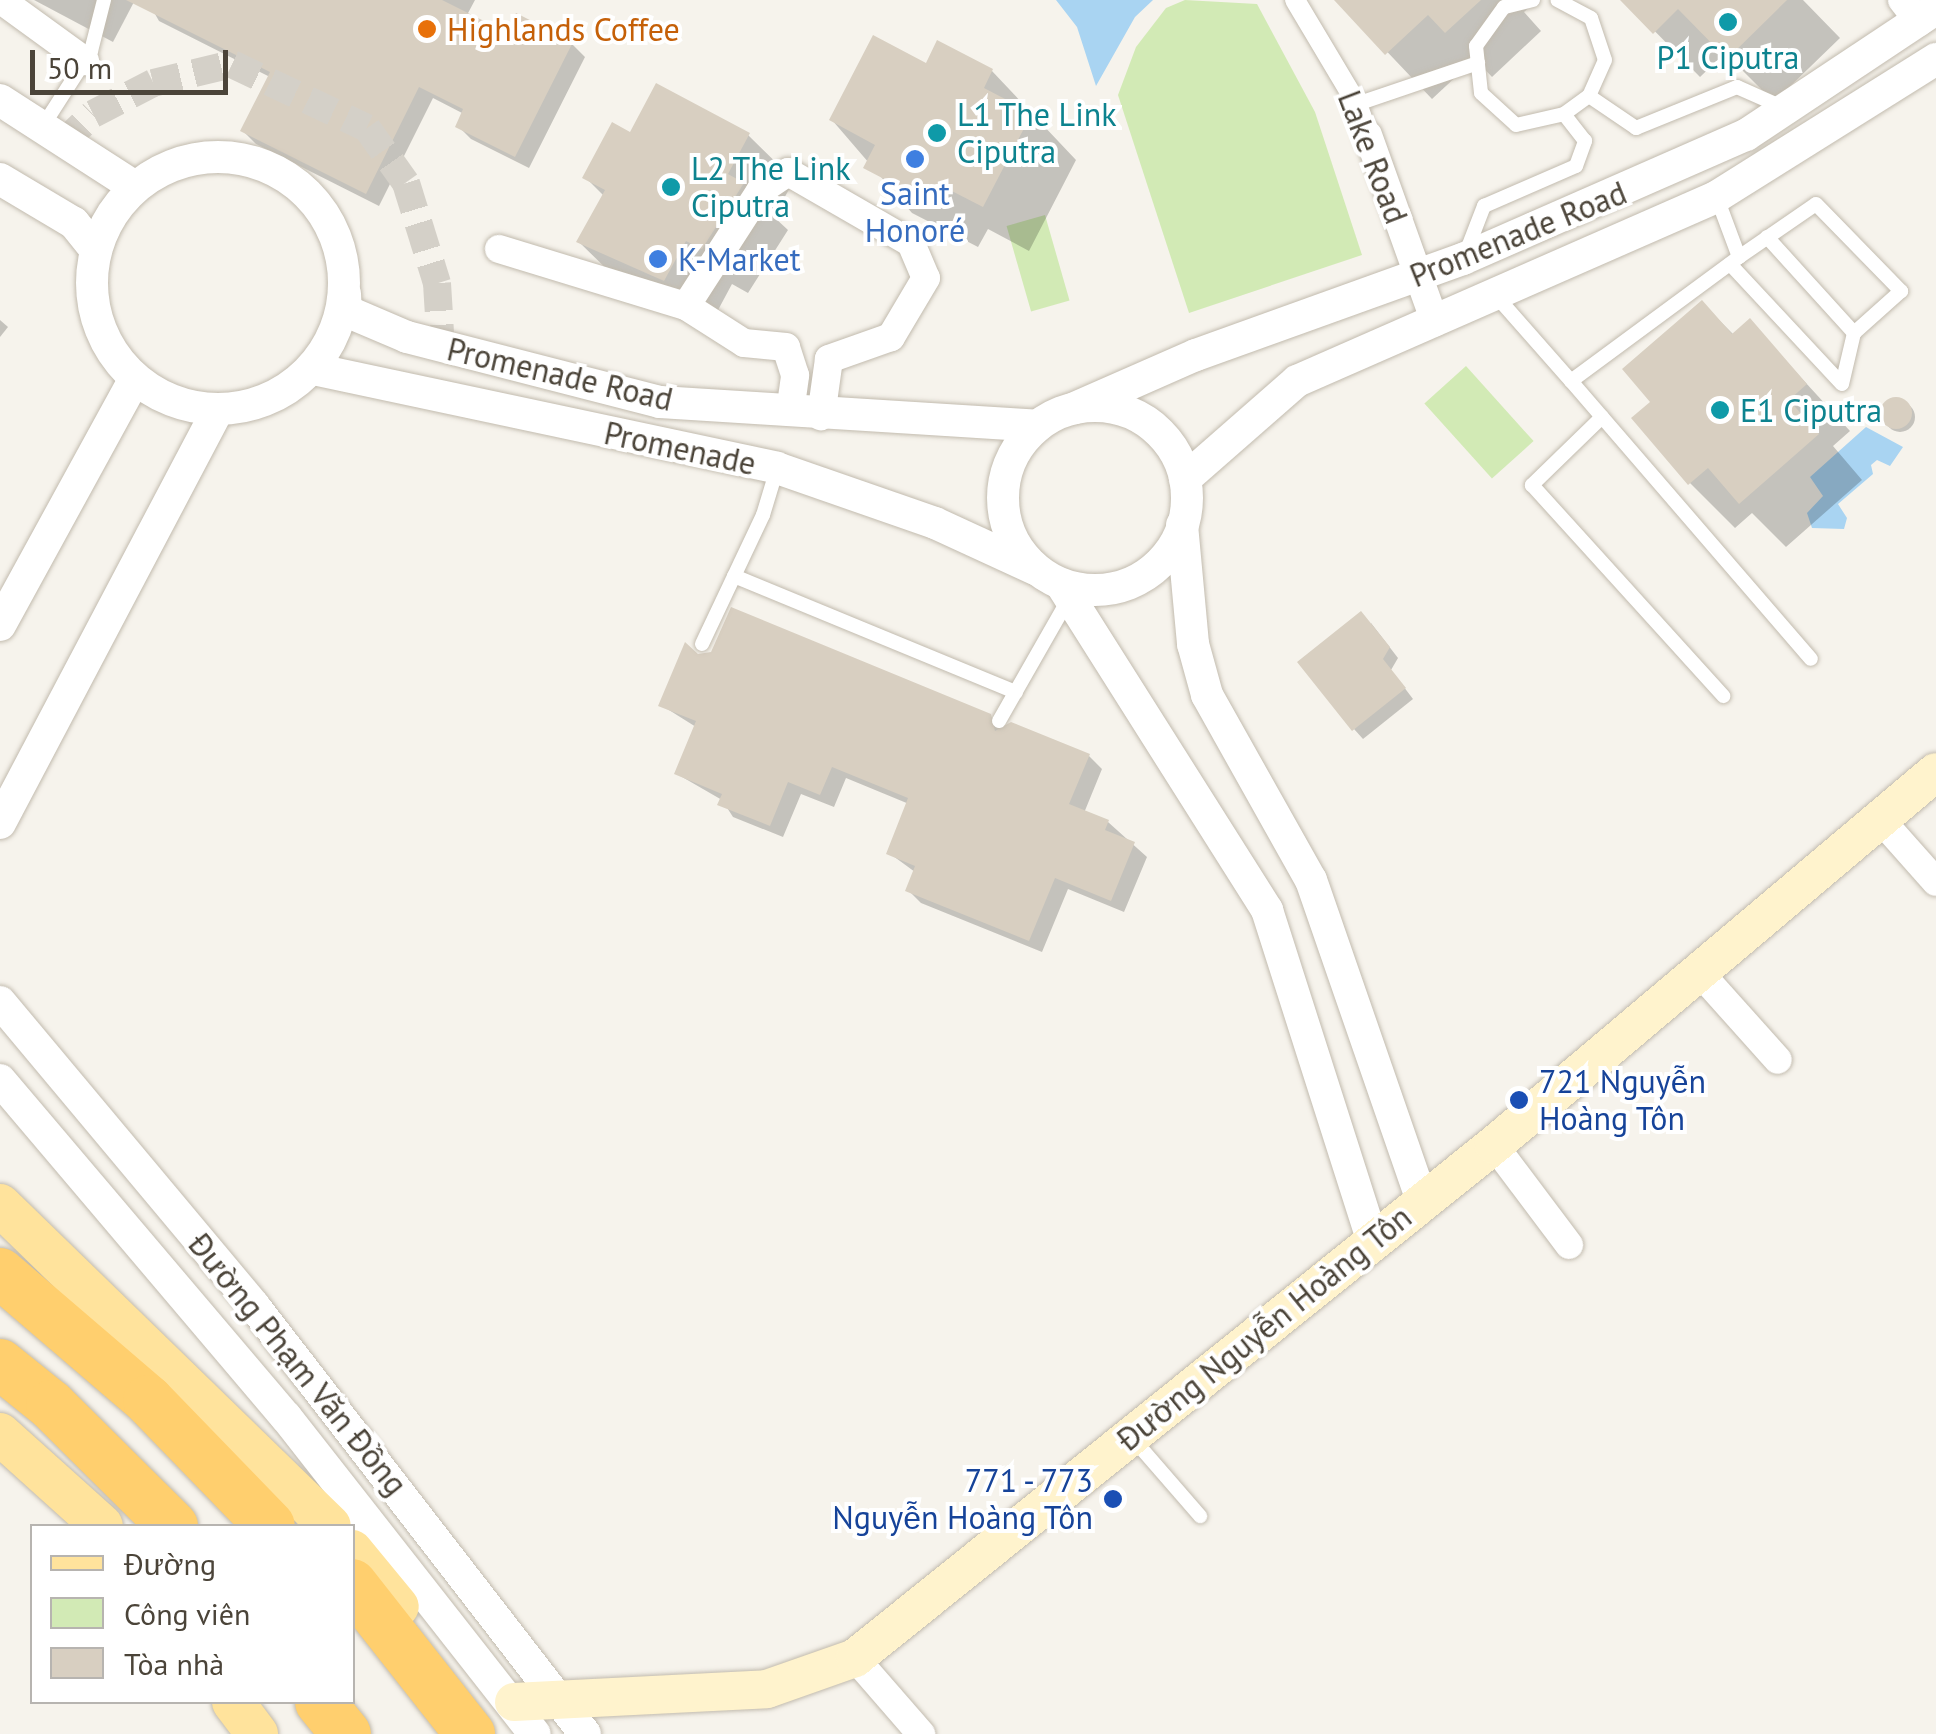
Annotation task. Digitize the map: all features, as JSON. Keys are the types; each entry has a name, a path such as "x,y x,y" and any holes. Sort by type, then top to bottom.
{"highway":[{"path":"0,1274 148,1400 268,1524"},
{"path":"0,1364 52,1405 171,1524"},
{"path":"182,1384 303,1524"},
{"path":"355,1588 470,1734"},
{"path":"355,1631 434,1734"},
{"path":"283,1704 306,1734"},
{"path":"322,1704 346,1734"}],"main road":[{"name":"Đường Nguyễn Hoàng Tôn","path":"505,1718 562,1697 767,1689 855,1658 1494,1145 1936,772"},
{"path":"0,1205 328,1524"},
{"path":"182,1384 277,1524"},
{"path":"7,1443 100,1524"},
{"name":"Đường Phạm Văn Đồng","path":"355,1554 505,1718"},
{"path":"355,1622 444,1734"},
{"path":"234,1704 257,1734"},
{"path":"298,1704 321,1734"}],"street":[{"path":"1,0 85,61"},
{"name":"Lake Road","path":"1294,0 1357,104 1435,322"},
{"name":"Promenade Road","path":"1074,408 1196,355 1463,259 1729,143 1788,109 1919,10"},
{"name":"Promenade Road","path":"1185,479 1297,381 1497,298 1716,197 1936,59"},
{"path":"0,100 136,188"},
{"path":"203,157 240,158 276,170 306,192 329,221 342,256 344,294 338,325 313,368 258,404 218,410 172,402 135,378 104,340 94,306 94,248 136,188 167,167 203,157"},
{"path":"686,306 760,191 788,172 911,242 926,278 891,337 828,360 806,414"},
{"path":"0,179 74,223 94,248"},
{"path":"499,250 686,306 744,343 786,347 806,414"},
{"name":"Promenade Road","path":"344,294 346,312 441,348 660,402 1037,426"},
{"name":"Promenade","path":"313,368 777,468 934,523 1056,582"},
{"path":"0,625 135,378"},
{"path":"1373,1242 1267,910 1056,582 1006,524 1002,497 1019,446 1037,426 1074,408 1118,408 1144,420 1166,440 1185,479 1182,525 1193,644 1207,695 1311,880 1422,1200"},
{"path":"0,823 218,410"},
{"path":"1056,582 1093,589 1124,585 1160,562 1182,525"},
{"path":"1880,819 1936,882"},
{"path":"1701,974 1778,1060"},
{"name":"Đường Phạm Văn Đồng","path":"0,1002 254,1306 562,1697 584,1734"},
{"name":"Đường Phạm Văn Đồng","path":"0,1080 286,1418 505,1718 535,1734"},
{"path":"1494,1145 1569,1245"},
{"path":"855,1658 921,1734"}],"lane":[{"path":"40,129 85,61 104,0"},
{"path":"1533,0 1504,7 1476,46 1481,93 1516,125 1564,114 1589,96 1605,60 1591,18 1557,0"},
{"path":"1357,104 1478,63"},
{"path":"1589,96 1636,128 1737,87 1788,109"},
{"path":"1463,259 1484,206 1576,166 1585,140 1564,114"},
{"path":"1570,381 1735,260 1816,204 1900,291 1854,333 1842,384 1735,260 1716,197"},
{"path":"1768,237 1854,333"},
{"path":"1497,298 1811,659"},
{"path":"1602,417 1532,485 1723,696"},
{"path":"702,644 777,468"},
{"path":"734,576 1016,692"},
{"path":"999,721 1016,692 1056,582"},
{"path":"1130,1436 1200,1516"}],"green space":[{"path":"1185,0 1257,4 1315,112 1362,255 1189,313 1118,95 1136,47 1166,8"},
{"path":"1045,215 1070,301 1031,312 1007,226"},
{"path":"1466,366 1534,441 1492,479 1424,403"}],"water":[{"path":"1056,0 1153,0 1135,17 1096,86 1077,27"},
{"path":"1866,427 1903,447 1890,466 1877,460 1871,465 1873,474 1838,504 1847,518 1844,529 1812,528 1807,513 1823,496 1810,477"}],"building":[{"path":"126,0 442,0 506,32 516,13 573,42 515,157 455,127 463,109 419,87 366,194 240,131 270,72"},
{"path":"1334,0 1481,0 1445,33 1428,15 1385,55"},
{"name":"P1 Ciputra","path":"1620,0 1787,0 1727,59 1678,9 1653,34"},
{"name":"L1 The Link Ciputra","path":"873,35 926,63 937,40 993,69 984,88 1032,113 983,207 942,186 932,204 863,168 875,145 829,120"},
{"name":"L2 The Link Ciputra","path":"656,83 750,133 728,174 744,183 702,249 686,241 664,281 576,242 605,190 582,178 612,122 630,132"},
{"name":"E1 Ciputra","path":"1702,300 1732,334 1750,318 1807,384 1789,400 1819,434 1739,504 1708,468 1688,485 1631,418 1650,402 1622,369"},
{"path":"1896,397 1907,402 1912,413 1907,424 1896,429 1885,424 1880,413 1885,402"},
{"path":"731,607 991,714 995,731 1011,722 1090,754 1069,804 1109,820 1105,830 1135,842 1111,901 1055,878 1029,941 905,891 915,866 886,854 908,798 832,767 820,795 788,782 770,826 717,805 722,794 674,774 696,721 658,706 685,642 698,654 711,652"},
{"path":"1361,611 1390,647 1383,659 1406,688 1352,731 1297,662"}],"tunnel":[{"path":"62,144 93,114 153,83 232,64 367,128 406,183 437,283 441,348"}],"place":[{"name":"P1 Ciputra","path":"1728,22"},
{"name":"Highlands Coffee","path":"427,29"},
{"name":"L1 The Link Ciputra","path":"937,133"},
{"name":"Saint Honoré","path":"915,159"},
{"name":"L2 The Link Ciputra","path":"671,187"},
{"name":"K-Market","path":"658,259"},
{"name":"E1 Ciputra","path":"1720,410"},
{"name":"721 Nguyễn Hoàng Tôn","path":"1519,1100"},
{"name":"771 - 773 Nguyễn Hoàng Tôn","path":"1113,1499"}]}
